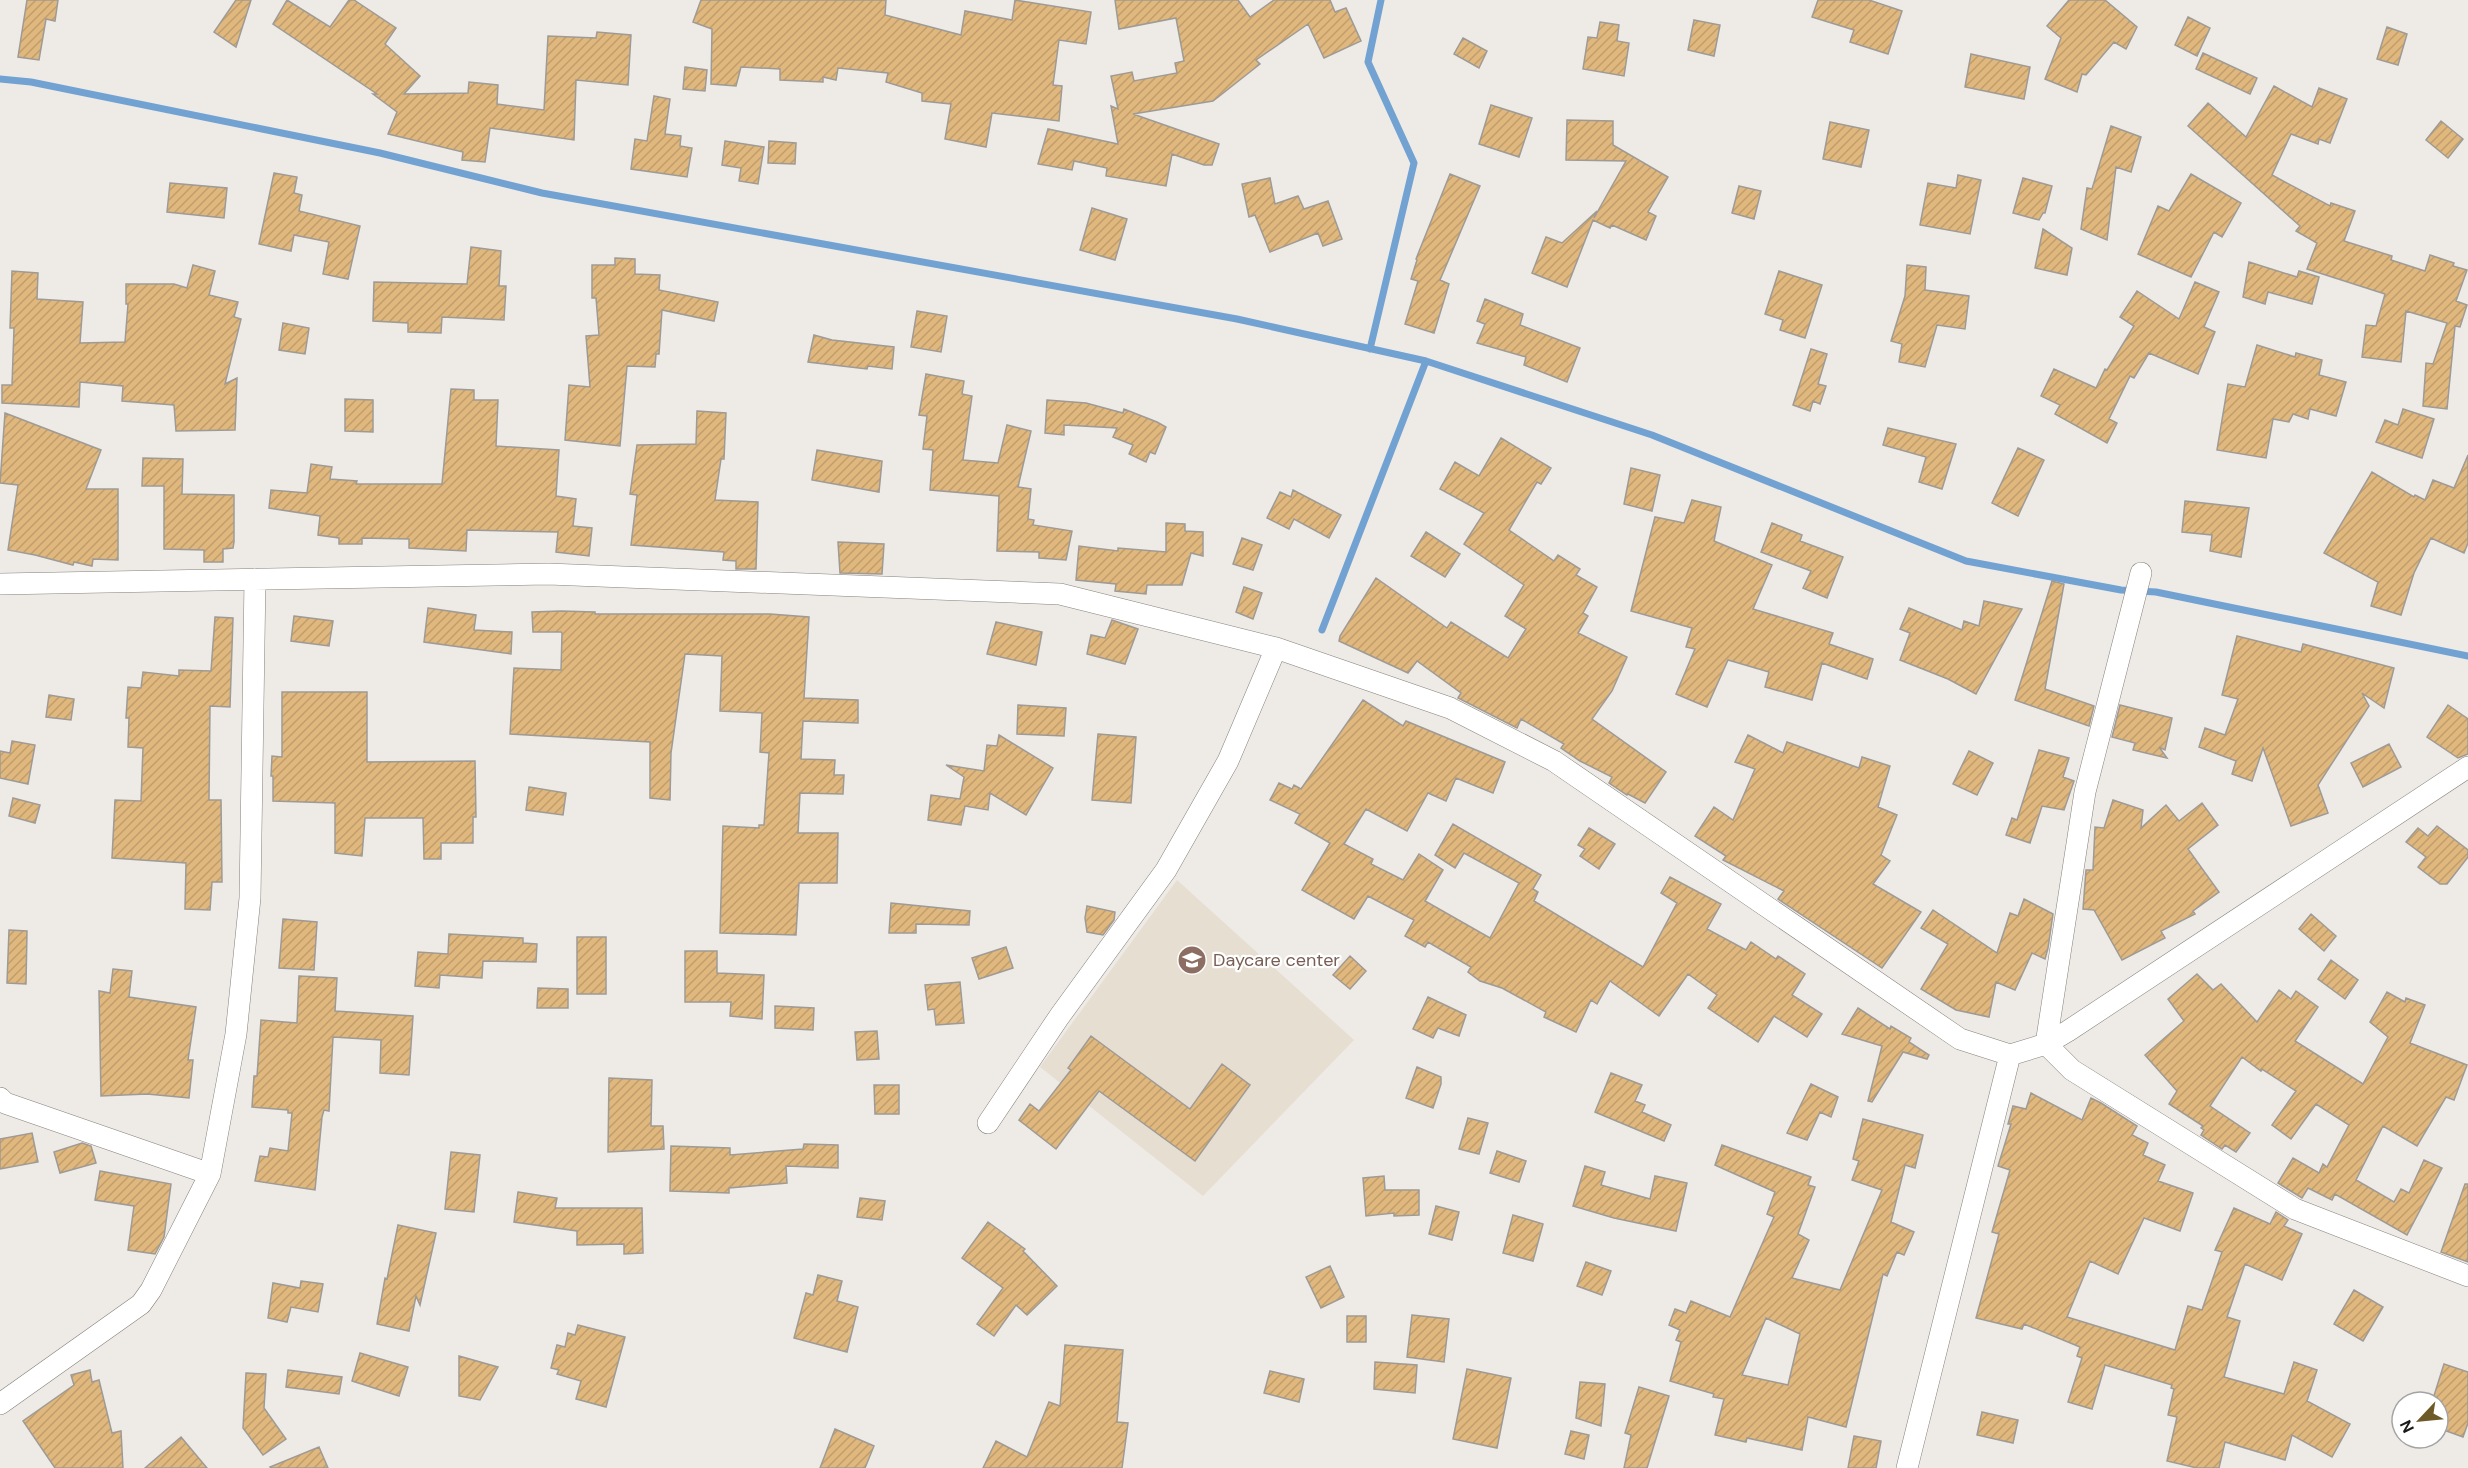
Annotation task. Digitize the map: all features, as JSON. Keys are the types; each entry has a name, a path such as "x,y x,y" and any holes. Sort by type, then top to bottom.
{"street":[{"path":"0,584 548,574 1060,594 1276,648 1450,708 1554,760 1960,1039 2010,1055 2046,1044 2468,767"},
{"path":"2046,1044 2085,792 2140,577"},
{"path":"0,1404 141,1304 151,1290 210,1174 236,1034 250,898 255,579"},
{"path":"987,1123 1059,1017 1166,870 1228,761 1276,648"},
{"path":"2046,1044 2072,1070 2295,1209 2468,1276"},
{"path":"1907,1468 2010,1055"},
{"path":"0,1098 5,1103 210,1174"}],"shaded area":[{"name":"Daycare center","path":"1177,880 1354,1040 1203,1196 1040,1067"}],"building":[{"path":"27,0 58,0 55,21 46,19 39,60 18,57"},
{"path":"236,0 251,0 236,47 214,32"},
{"path":"287,0 330,27 349,0 354,0 396,28 385,44 420,76 404,94 468,93 469,82 498,85 497,104 544,110 548,36 596,38 597,32 631,35 628,85 576,80 574,140 490,128 485,162 462,160 463,152 388,134 397,112 373,94 377,94 273,24"},
{"path":"701,0 886,0 885,15 961,35 965,11 1012,20 1015,0 1091,12 1086,44 1059,40 1053,85 1062,86 1059,121 992,113 986,147 945,139 951,104 922,101 922,93 886,82 888,73 838,68 836,80 823,77 823,82 780,80 780,69 741,67 736,86 711,84 712,29 693,22"},
{"path":"1115,0 1238,0 1250,17 1274,0 1330,0 1335,12 1346,8 1361,41 1324,58 1308,24 1256,60 1260,64 1213,101 1133,114 1219,144 1212,165 1204,165 1172,154 1166,186 1106,176 1107,168 1074,161 1072,170 1038,164 1048,129 1118,144 1111,106 1118,109 1111,76 1132,72 1134,81 1177,73 1175,63 1184,61 1176,18 1119,29"},
{"path":"1818,0 1869,0 1902,11 1888,54 1850,42 1854,30 1812,17"},
{"path":"2069,0 2105,0 2137,27 2126,49 2114,42 2086,75 2082,74 2077,92 2045,79 2061,38 2047,26"},
{"path":"2188,17 2210,28 2197,56 2175,45"},
{"path":"1694,20 1720,25 1714,56 1688,50"},
{"path":"1600,22 1619,25 1617,41 1629,43 1624,76 1583,69 1588,37 1597,38"},
{"path":"2387,27 2407,34 2398,65 2377,59"},
{"path":"1463,38 1487,51 1479,68 1454,54"},
{"path":"2203,53 2257,78 2250,94 2196,69"},
{"path":"1971,54 2030,67 2024,99 1965,87"},
{"path":"685,67 707,70 705,91 683,89"},
{"path":"2274,86 2312,107 2319,88 2347,99 2330,143 2319,139 2318,144 2291,134 2272,175 2330,206 2331,203 2355,211 2344,241 2392,256 2391,260 2425,271 2430,255 2467,270 2456,301 2467,305 2460,327 2455,326 2447,409 2423,406 2426,363 2433,364 2447,323 2406,311 2401,362 2362,357 2366,325 2376,326 2385,294 2307,269 2317,243 2296,231 2300,226 2188,126 2208,103 2246,137"},
{"path":"654,96 670,99 665,134 681,136 680,146 692,148 687,177 631,169 635,139 647,141"},
{"path":"1491,105 1532,118 1519,157 1479,144"},
{"path":"1567,120 1613,121 1613,145 1668,177 1648,212 1656,216 1646,240 1612,225 1610,228 1593,220 1567,287 1532,273 1546,237 1562,243 1597,211 1594,218 1626,161 1566,160"},
{"path":"2441,121 2463,139 2448,158 2426,140"},
{"path":"1830,122 1869,130 1861,167 1823,159"},
{"path":"2111,126 2141,137 2131,172 2116,167 2107,240 2081,229 2087,188 2092,189"},
{"path":"725,141 764,147 758,184 739,181 741,168 722,165"},
{"path":"769,141 796,143 795,164 768,163"},
{"path":"274,173 297,177 294,193 302,195 299,211 360,226 348,279 323,274 329,242 294,235 291,251 259,244"},
{"path":"1450,174 1480,186 1440,280 1449,284 1434,333 1405,324 1418,281 1411,279 1416,259"},
{"path":"2191,174 2241,203 2222,237 2214,232 2191,277 2138,254 2158,206 2169,211"},
{"path":"1958,175 1981,180 1970,234 1920,225 1928,183 1956,188"},
{"path":"1270,178 1275,204 1298,196 1304,209 1328,201 1342,239 1323,246 1318,233 1270,252 1255,215 1249,217 1242,184"},
{"path":"2023,178 2052,186 2045,213 2039,220 2013,213"},
{"path":"170,183 227,188 224,218 167,212"},
{"path":"1739,186 1761,191 1754,219 1732,213"},
{"path":"1092,208 1127,219 1115,260 1080,250"},
{"path":"2043,229 2072,248 2067,275 2035,268"},
{"path":"471,247 501,251 499,286 506,286 504,320 442,317 441,333 408,332 408,323 373,321 374,282 467,284"},
{"path":"615,258 635,259 635,274 660,275 659,290 718,302 714,321 662,310 659,354 656,354 655,367 627,366 620,446 565,440 569,385 590,387 586,336 599,335 596,298 592,298 592,265 615,265"},
{"path":"2249,262 2297,277 2299,271 2319,277 2312,304 2268,292 2265,304 2243,297"},
{"path":"193,265 215,271 209,295 238,302 234,317 241,319 225,384 237,378 235,430 176,431 174,405 122,401 123,386 80,382 79,407 2,403 2,385 12,385 14,328 10,328 12,271 38,273 37,299 83,302 80,343 125,342 128,304 126,304 126,284 174,284 187,288"},
{"path":"1907,265 1926,267 1925,290 1969,296 1965,329 1937,325 1925,367 1899,362 1902,344 1891,341 1905,296"},
{"path":"1779,271 1822,285 1805,338 1780,330 1783,320 1765,314"},
{"path":"2195,282 2219,292 2204,327 2215,332 2198,374 2149,353 2134,378 2130,376 2109,419 2117,423 2107,443 2055,414 2060,405 2041,396 2054,369 2096,388 2105,369 2107,370 2134,326 2120,317 2137,291 2179,319"},
{"path":"1485,299 1523,314 1520,325 1580,348 1567,382 1524,365 1526,357 1477,343 1485,324 1477,321"},
{"path":"917,311 947,316 941,352 911,347"},
{"path":"283,323 309,328 305,354 279,350"},
{"path":"814,335 832,340 894,347 892,369 868,366 867,369 808,362"},
{"path":"2257,345 2295,357 2296,353 2322,360 2319,375 2346,382 2336,416 2310,409 2308,419 2293,414 2289,422 2273,419 2266,458 2217,450 2228,384 2245,387"},
{"path":"1811,349 1827,354 1818,384 1826,386 1820,404 1813,401 1810,411 1793,405"},
{"path":"926,374 964,381 962,394 972,396 963,460 998,463 1007,425 1031,431 1018,487 1031,489 1028,519 1034,520 1033,525 1072,531 1066,560 1039,558 1039,552 997,551 999,496 930,490 933,450 923,449 927,416 919,415"},
{"path":"451,389 474,390 474,400 498,400 496,446 559,450 556,496 576,499 573,526 592,528 589,556 556,552 558,532 467,530 466,551 409,548 409,539 362,538 362,544 339,544 339,538 318,535 320,516 269,508 271,490 307,493 311,464 332,467 330,479 357,481 356,484 442,484"},
{"path":"345,399 373,400 373,432 345,431"},
{"path":"1047,400 1086,403 1123,413 1124,409 1166,427 1155,454 1150,452 1146,462 1129,454 1133,445 1113,437 1117,428 1064,425 1064,435 1045,433"},
{"path":"2403,409 2434,419 2422,458 2376,442 2385,420 2398,425"},
{"path":"697,411 726,413 724,459 721,459 715,500 758,502 756,569 736,569 736,561 723,560 724,552 631,545 637,495 630,494 637,445 696,444"},
{"path":"5,413 101,450 86,489 118,489 118,560 93,559 92,566 74,562 73,565 8,550 18,485 0,483"},
{"path":"1888,428 1956,444 1942,489 1919,482 1926,457 1883,445"},
{"path":"1501,438 1551,468 1541,484 1537,482 1509,530 1554,561 1558,555 1580,569 1576,575 1597,587 1583,613 1588,616 1578,633 1627,657 1612,691 1592,719 1666,772 1645,803 1609,783 1612,777 1580,761 1561,748 1564,744 1521,719 1517,728 1458,698 1461,693 1417,661 1408,673 1339,641 1376,578 1447,628 1451,622 1508,658 1526,629 1505,616 1524,585 1464,544 1484,513 1440,489 1455,462 1479,476"},
{"path":"2018,448 2044,460 2018,516 1992,503"},
{"path":"817,450 882,461 879,492 812,480"},
{"path":"2468,455 2468,543 2464,553 2431,538 2414,573 2401,615 2371,606 2378,582 2324,553 2372,472 2414,497 2415,495 2425,500 2433,480 2454,488"},
{"path":"143,458 183,459 182,494 234,495 234,542 233,548 223,549 223,562 204,562 204,550 164,549 164,486 142,486"},
{"path":"1631,468 1660,475 1652,511 1624,504"},
{"path":"1293,490 1341,515 1329,538 1294,519 1289,529 1267,518 1280,492 1291,497"},
{"path":"1692,500 1721,507 1714,541 1772,565 1753,609 1833,633 1829,644 1873,659 1867,679 1822,663 1812,700 1765,687 1769,672 1728,660 1707,707 1676,694 1695,649 1686,647 1692,628 1631,611 1655,517 1684,523"},
{"path":"2185,501 2249,508 2241,557 2210,551 2212,535 2182,532"},
{"path":"1166,523 1185,524 1185,531 1203,532 1203,556 1191,553 1182,585 1147,585 1146,594 1115,591 1116,584 1076,580 1079,546 1118,551 1118,548 1166,552"},
{"path":"1772,523 1802,535 1800,541 1843,557 1827,598 1803,588 1811,571 1761,552"},
{"path":"1426,532 1460,554 1445,577 1411,556"},
{"path":"1242,538 1262,545 1253,570 1233,564"},
{"path":"838,542 884,544 882,574 840,573"},
{"path":"2052,581 2064,584 2045,689 2094,706 2089,726 2015,700"},
{"path":"1244,587 1262,593 1253,619 1236,612"},
{"path":"1984,601 2022,609 1976,694 1948,679 1900,660 1910,633 1900,629 1909,608 1962,630 1964,621 1979,626"},
{"path":"428,608 476,615 474,630 512,632 511,654 424,642"},
{"path":"532,612 595,612 595,614 770,614 809,617 804,698 858,700 858,723 803,721 801,759 835,760 834,775 844,775 843,794 800,793 798,833 838,833 837,883 799,883 796,935 720,933 723,826 759,828 759,825 764,825 769,753 760,752 762,713 720,711 722,656 685,654 671,753 670,800 650,798 650,742 510,734 514,668 561,670 562,633 533,632"},
{"path":"294,616 333,621 329,646 291,641"},
{"path":"215,617 233,618 230,707 210,706 209,800 221,800 222,882 212,882 210,910 185,909 186,863 112,858 115,800 141,801 143,748 128,747 129,718 126,718 128,687 141,688 143,672 179,676 179,670 211,671"},
{"path":"1112,620 1138,629 1125,664 1087,654 1091,635 1105,638"},
{"path":"996,622 1042,632 1036,665 987,654"},
{"path":"2237,636 2301,652 2303,644 2394,668 2384,708 2362,693 2369,706 2318,785 2328,813 2291,826 2263,748 2252,781 2232,774 2236,761 2199,747 2205,728 2225,735 2238,699 2222,695"},
{"path":"282,692 367,692 367,762 475,761 476,817 473,817 473,843 441,843 441,859 424,859 423,818 365,818 362,856 335,853 335,803 273,801 272,756 282,757"},
{"path":"49,695 74,699 71,720 46,717"},
{"path":"1363,700 1403,726 1406,721 1505,762 1493,793 1456,778 1446,801 1428,793 1407,831 1366,809 1344,844 1373,859 1371,864 1403,880 1419,854 1443,870 1425,901 1490,938 1519,883 1464,853 1455,868 1435,855 1453,824 1541,875 1533,889 1538,892 1534,901 1643,967 1677,903 1661,893 1670,877 1721,904 1707,929 1746,950 1751,942 1776,959 1778,956 1805,974 1792,995 1822,1014 1807,1037 1774,1016 1758,1042 1708,1008 1717,995 1688,974 1659,1016 1610,981 1597,1004 1591,1000 1576,1032 1544,1017 1546,1012 1502,988 1480,981 1468,972 1471,967 1428,942 1425,947 1405,936 1414,920 1368,896 1354,919 1302,890 1330,843 1295,823 1300,814 1270,800 1279,783 1292,789 1294,785 1301,789"},
{"path":"1018,705 1066,708 1064,736 1017,734"},
{"path":"2120,705 2172,718 2165,750 2159,747 2167,758 2133,750 2135,743 2112,737"},
{"path":"2448,705 2468,719 2468,754 2458,758 2427,737"},
{"path":"1098,734 1136,737 1131,803 1092,800"},
{"path":"999,735 1053,768 1026,815 990,793 988,810 965,806 961,825 928,820 931,795 960,799 964,777 946,765 984,771 987,745 997,746"},
{"path":"1748,735 1783,753 1787,742 1859,768 1862,757 1890,766 1878,807 1897,815 1881,855 1890,861 1873,884 1921,912 1882,968 1778,899 1784,891 1723,860 1726,856 1695,836 1714,807 1733,820 1755,769 1735,762"},
{"path":"12,741 35,745 28,784 0,778 0,751 10,753"},
{"path":"2389,744 2401,767 2363,787 2351,763"},
{"path":"2039,750 2069,758 2063,777 2074,781 2064,810 2042,806 2030,843 2006,835 2012,818 2017,820"},
{"path":"1969,751 1993,763 1977,795 1953,784"},
{"path":"529,787 566,793 563,815 526,810"},
{"path":"13,798 40,805 35,823 9,816"},
{"path":"2113,800 2143,810 2141,828 2166,805 2179,821 2202,803 2218,825 2188,849 2219,892 2193,911 2195,914 2161,931 2165,938 2122,960 2094,910 2083,909 2086,870 2093,870 2095,827 2104,828"},
{"path":"2437,826 2468,850 2468,857 2447,884 2440,884 2418,867 2426,857 2406,842 2418,828 2428,836"},
{"path":"1589,828 1615,844 1599,869 1580,856 1585,849 1578,845"},
{"path":"2024,899 2053,914 2045,959 2032,953 2015,990 1996,982 1989,1017 1956,1010 1921,989 1948,944 1921,928 1933,910 1997,953 2010,913 2018,916"},
{"path":"891,903 970,911 969,925 916,924 916,933 889,933"},
{"path":"1087,906 1115,912 1114,920 1103,935 1087,932 1085,918"},
{"path":"2311,914 2336,936 2324,951 2299,929"},
{"path":"283,919 317,922 314,970 279,968"},
{"path":"9,930 27,931 26,984 7,983"},
{"path":"449,934 523,938 523,943 537,944 536,962 483,961 482,978 440,975 439,988 415,986 418,952 448,954"},
{"path":"577,937 606,937 606,994 577,994"},
{"path":"1006,947 1013,968 979,979 972,958"},
{"path":"685,951 717,951 717,973 764,975 762,1019 730,1016 731,1002 685,1002"},
{"path":"1350,956 1366,971 1350,989 1333,975"},
{"path":"2331,960 2358,980 2345,999 2318,979"},
{"path":"113,969 132,971 129,997 196,1007 188,1060 193,1060 189,1098 147,1094 101,1096 99,991 110,993"},
{"path":"2197,974 2213,990 2221,984 2257,1022 2279,990 2291,999 2296,991 2318,1007 2295,1041 2363,1084 2388,1037 2370,1022 2387,992 2405,1002 2406,998 2425,1005 2410,1043 2467,1065 2454,1100 2446,1097 2417,1146 2383,1126 2356,1180 2394,1202 2401,1189 2409,1193 2424,1160 2442,1168 2407,1235 2335,1194 2332,1200 2308,1188 2302,1198 2278,1183 2293,1158 2319,1173 2323,1164 2327,1167 2349,1125 2316,1104 2291,1139 2272,1125 2296,1091 2242,1057 2210,1106 2250,1133 2236,1152 2225,1145 2222,1149 2201,1135 2204,1130 2201,1128 2203,1126 2169,1104 2177,1091 2145,1055 2184,1021 2168,999"},
{"path":"299,976 337,978 335,1011 413,1016 409,1075 380,1073 381,1040 333,1037 329,1111 324,1110 322,1117 315,1190 255,1181 260,1156 268,1157 270,1148 288,1151 292,1113 288,1113 288,1110 252,1107 261,1020 297,1023"},
{"path":"960,982 964,1023 936,1025 934,1009 928,1010 925,985"},
{"path":"538,988 568,989 568,1008 537,1008"},
{"path":"1428,997 1466,1015 1459,1036 1438,1028 1433,1038 1413,1029"},
{"path":"775,1006 814,1008 813,1030 775,1028"},
{"path":"1858,1008 1890,1029 1891,1026 1911,1038 1909,1042 1929,1055 1927,1059 1903,1052 1872,1102 1868,1101 1882,1046 1842,1034"},
{"path":"877,1031 879,1059 857,1060 855,1032"},
{"path":"1091,1036 1190,1109 1222,1064 1250,1085 1195,1161 1099,1091 1056,1149 1019,1120 1030,1104 1039,1111 1071,1070 1068,1068"},
{"path":"1417,1067 1441,1077 1433,1108 1406,1098"},
{"path":"1611,1073 1642,1085 1635,1101 1645,1105 1642,1112 1671,1125 1664,1141 1595,1112"},
{"path":"609,1078 652,1080 651,1126 663,1126 664,1149 608,1152"},
{"path":"1811,1084 1838,1097 1831,1117 1820,1112 1807,1140 1787,1133"},
{"path":"874,1085 899,1085 899,1114 875,1114"},
{"path":"2031,1093 2082,1120 2091,1098 2101,1103 2137,1126 2132,1135 2148,1143 2143,1155 2165,1165 2158,1181 2193,1193 2180,1231 2144,1218 2118,1274 2090,1261 2067,1317 2175,1350 2188,1306 2202,1310 2222,1252 2215,1250 2234,1208 2270,1224 2276,1212 2288,1220 2284,1226 2302,1234 2282,1280 2245,1264 2227,1317 2240,1321 2224,1377 2284,1394 2294,1362 2317,1370 2307,1401 2350,1424 2332,1457 2292,1435 2285,1460 2225,1442 2219,1468 2197,1468 2167,1461 2177,1417 2168,1415 2174,1389 2171,1388 2172,1385 2105,1365 2092,1409 2068,1402 2082,1358 2077,1356 2080,1347 2024,1324 2022,1329 1976,1318 1999,1234 1992,1232 2010,1170 1998,1166 2011,1124 2008,1124 2013,1106 2026,1109"},
{"path":"1468,1118 1488,1123 1479,1154 1459,1149"},
{"path":"1863,1119 1923,1135 1915,1168 1905,1165 1891,1222 1914,1232 1904,1255 1897,1252 1887,1276 1883,1274 1846,1427 1808,1417 1802,1450 1747,1438 1746,1442 1715,1435 1724,1399 1670,1381 1681,1342 1676,1340 1680,1330 1669,1325 1675,1309 1686,1313 1691,1301 1730,1317 1774,1217 1767,1214 1775,1192 1715,1165 1722,1145 1811,1177 1808,1185 1815,1187 1798,1234 1809,1240 1792,1278 1840,1290 1882,1190 1852,1180 1859,1161 1853,1159","holes":["1766,1318 1800,1334 1788,1385 1742,1375"]},
{"path":"32,1133 38,1162 0,1169 0,1139"},
{"path":"82,1143 91,1146 96,1163 60,1173 54,1152"},
{"path":"804,1144 838,1145 838,1168 786,1166 787,1183 729,1188 729,1193 670,1191 671,1146 730,1148 730,1155 803,1149"},
{"path":"1497,1151 1526,1161 1519,1182 1490,1173"},
{"path":"451,1152 480,1155 474,1212 445,1209"},
{"path":"1585,1166 1605,1172 1601,1185 1650,1199 1655,1176 1687,1183 1676,1231 1614,1218 1573,1206"},
{"path":"100,1171 171,1184 164,1237 155,1254 128,1250 134,1206 95,1200"},
{"path":"1384,1176 1385,1190 1419,1190 1419,1215 1394,1216 1394,1213 1366,1216 1363,1178"},
{"path":"2465,1184 2468,1184 2468,1262 2441,1252"},
{"path":"518,1192 557,1198 555,1208 642,1208 643,1253 624,1254 624,1244 577,1245 577,1231 514,1222"},
{"path":"860,1198 885,1201 882,1220 857,1217"},
{"path":"1436,1206 1459,1212 1452,1240 1429,1234"},
{"path":"1513,1215 1543,1224 1533,1261 1503,1253"},
{"path":"988,1222 1025,1249 1023,1251 1057,1286 1027,1315 1016,1305 994,1336 977,1324 1003,1288 962,1258"},
{"path":"398,1225 436,1233 420,1305 416,1296 409,1331 377,1324"},
{"path":"1586,1262 1611,1271 1602,1295 1577,1286"},
{"path":"1330,1266 1344,1297 1321,1308 1306,1277"},
{"path":"818,1275 842,1281 837,1301 858,1307 847,1352 794,1338 806,1293 813,1295"},
{"path":"301,1281 323,1284 318,1312 291,1307 287,1322 268,1318 273,1283 300,1288"},
{"path":"2354,1290 2383,1307 2363,1341 2334,1324"},
{"path":"1412,1315 1449,1319 1444,1362 1407,1357"},
{"path":"1347,1316 1366,1316 1366,1342 1347,1342"},
{"path":"578,1325 625,1337 606,1407 576,1399 581,1381 557,1374 559,1370 551,1368 557,1345 565,1347 568,1333 575,1335"},
{"path":"1065,1345 1123,1350 1117,1422 1128,1423 1122,1468 983,1468 996,1441 1027,1457 1049,1402 1060,1406"},
{"path":"360,1353 408,1367 399,1396 352,1381"},
{"path":"459,1356 498,1367 480,1400 459,1396"},
{"path":"1375,1362 1417,1365 1415,1393 1374,1389"},
{"path":"2444,1364 2468,1372 2468,1423 2463,1437 2450,1432 2450,1390 2436,1390"},
{"path":"1467,1369 1511,1378 1497,1448 1453,1439"},
{"path":"90,1370 92,1382 99,1380 112,1433 121,1431 123,1468 55,1468 23,1421 74,1385 71,1375"},
{"path":"288,1370 342,1377 339,1394 286,1387"},
{"path":"1270,1371 1304,1379 1299,1402 1264,1393"},
{"path":"246,1373 266,1374 264,1408 286,1439 263,1455 243,1428"},
{"path":"1580,1382 1605,1384 1601,1426 1576,1418"},
{"path":"1639,1387 1669,1396 1647,1468 1624,1468 1631,1435 1625,1433"},
{"path":"1982,1412 2018,1420 2013,1443 1977,1435"},
{"path":"835,1429 874,1446 865,1468 820,1468"},
{"path":"1571,1431 1589,1435 1584,1459 1565,1454"},
{"path":"1854,1436 1881,1441 1876,1468 1848,1468"},
{"path":"181,1437 207,1468 145,1468"},
{"path":"319,1447 328,1468 270,1467"}],"waterway":[{"path":"1370,349 1414,163 1368,62 1381,0"},
{"path":"0,79 31,82 380,153 542,193 1237,319 1426,361 1652,435 1966,561 2121,590 2156,592 2468,656"},
{"path":"1322,630 1426,361"}],"place":[{"name":"Daycare center","path":"1192,960"}]}
